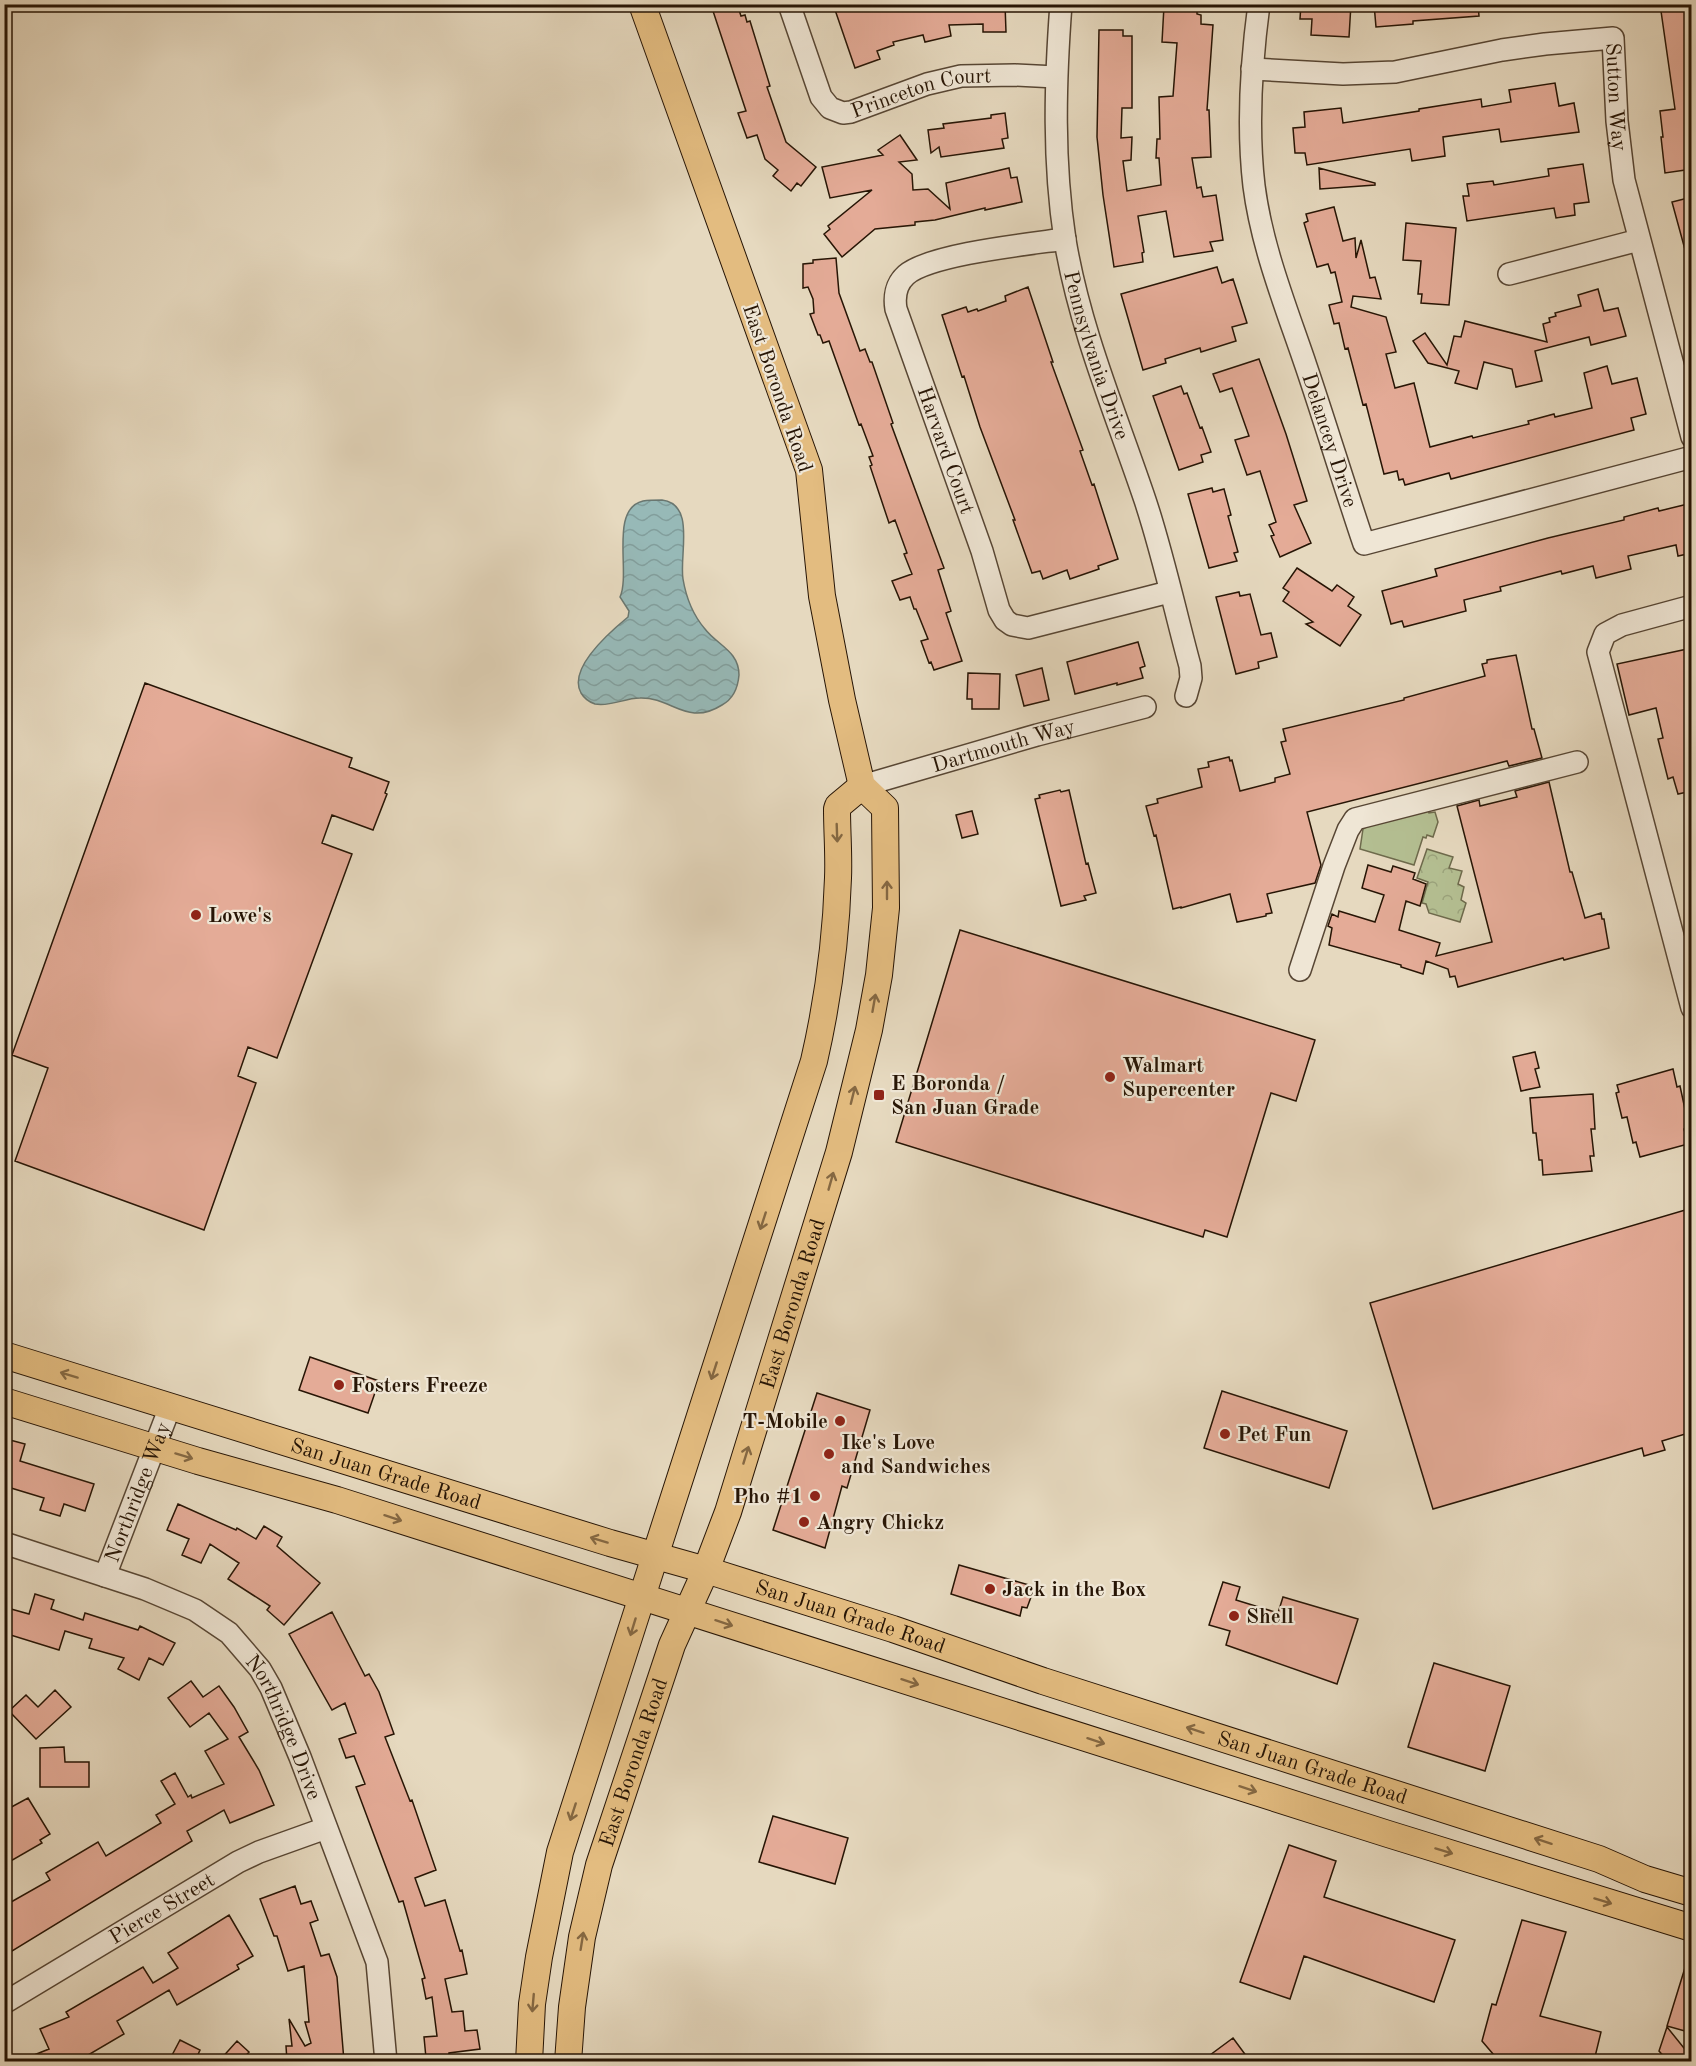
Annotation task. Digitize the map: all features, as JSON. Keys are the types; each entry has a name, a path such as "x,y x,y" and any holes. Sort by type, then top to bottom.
{"main road":[{"name":"East Boronda Road","path":"568,2061 572,2007 582,1937 594,1883 672,1645 706,1570 728,1512 826,1200 869,1030 879,975 886,908 885,805 862,786 842,700 822,596 809,470 642,4"},
{"name":"East Boronda Road","path":"530,2061 532,2004 538,1957 560,1852 814,1061 828,998 832,963 838,878 837,809 862,786"},
{"name":"San Juan Grade Road","path":"4,1355 893,1629 1043,1681 1599,1859 1645,1879 1692,1893"},
{"name":"San Juan Grade Road","path":"4,1401 337,1500 1388,1834 1692,1928"},
{"path":"1599,1859 1631,1862 1664,1869 1692,1879"}],"street":[{"name":"Princeton Court","path":"789,4 821,97 830,108 837,112 851,112 927,84 962,76 998,74 1056,77"},
{"name":"Pennsylvania Drive","path":"1061,4 1056,77 1057,163 1065,239 1086,332 1146,502 1190,666 1191,678 1186,696"},
{"name":"Delancey Drive","path":"1259,4 1252,69 1251,139 1259,217 1275,274 1364,544 1692,457"},
{"name":"Sutton Way","path":"1252,69 1343,75 1395,72 1513,48 1613,38 1620,152 1624,180 1692,437"},
{"name":"Harvard Court","path":"1065,239 967,254 913,270 903,278 897,288 895,301 898,317 982,551 999,610 1005,620 1017,627 1028,628 1169,592"},
{"path":"1509,274 1639,240"},
{"path":"1692,606 1622,625 1605,634 1598,652 1692,1008"},
{"name":"Dartmouth Way","path":"862,786 1037,735 1145,707"},
{"path":"1300,970 1334,867 1348,830 1355,819 1577,762"},
{"name":"Northridge Way","path":"105,1576 170,1407"},
{"name":"Northridge Drive","path":"4,1543 172,1599 195,1610 229,1634 245,1650 271,1688 284,1716 377,1962 386,2061"},
{"name":"Pierce Street","path":"4,2003 238,1862 326,1828"}],"green space":[{"path":"1428,809 1429,813 1435,812 1438,822 1433,837 1427,835 1426,838 1423,837 1414,865 1360,849 1363,829 1371,824"},
{"path":"1427,849 1453,857 1449,868 1462,871 1458,884 1464,887 1461,900 1466,903 1460,922 1429,913 1426,904 1422,903 1428,882 1417,878"}],"water":[{"path":"662,500 672,504 679,511 683,520 682,569 691,606 701,624 731,654 738,667 739,675 732,696 710,711 689,712 651,699 640,698 595,704 582,695 578,683 585,662 593,651 628,617 629,611 620,597 623,586 623,543 627,516 633,506 643,501"}],"building":[{"path":"723,4 737,4 741,16 745,15 747,22 750,21 770,86 767,87 786,142 816,167 801,186 797,183 791,191 773,176 778,170 765,159 757,135 747,138 738,113 746,111 712,8"},
{"path":"833,4 1005,4 1006,32 983,32 983,24 949,25 951,36 925,42 923,35 893,42 894,45 877,51 880,59 855,68"},
{"path":"1301,4 1351,4 1349,37 1311,35 1312,19 1300,19"},
{"path":"1374,4 1478,4 1479,16 1413,21 1413,24 1376,27"},
{"path":"1660,4 1692,4 1692,169 1665,173 1660,111 1675,109"},
{"path":"1164,6 1197,8 1197,14 1201,15 1201,24 1213,25 1207,110 1209,110 1211,157 1192,158 1197,188 1201,187 1203,197 1216,195 1223,240 1210,242 1213,251 1174,257 1166,211 1138,216 1144,252 1142,253 1143,262 1114,267 1097,137 1099,30 1123,30 1123,36 1132,36 1132,108 1122,108 1121,138 1132,137 1131,160 1123,161 1127,191 1161,185 1159,158 1156,158 1157,139 1160,139 1159,97 1173,96 1177,43 1162,42"},
{"path":"1555,83 1559,106 1574,103 1579,132 1501,142 1499,129 1443,137 1445,156 1412,161 1410,149 1307,165 1305,153 1295,153 1293,128 1305,127 1304,112 1341,108 1343,123 1481,99 1482,107 1511,102 1509,90"},
{"path":"1005,113 1008,138 1002,139 1004,148 941,157 939,147 931,153 928,130 944,128 943,124 991,118 991,115"},
{"path":"900,135 917,160 899,162 912,174 913,190 928,189 950,209 946,183 1009,168 1011,178 1017,177 1022,202 915,222 915,225 875,229 842,257 824,234 830,229 828,226 872,190 830,198 822,167 883,155 878,150"},
{"path":"1583,164 1589,202 1574,204 1575,215 1556,218 1554,208 1467,221 1463,196 1469,196 1467,184 1493,181 1494,185 1549,176 1548,169"},
{"path":"1319,168 1375,183 1375,185 1320,189"},
{"path":"1692,197 1692,256 1687,257 1672,202"},
{"path":"1334,207 1343,241 1355,238 1356,258 1361,240 1370,278 1375,277 1381,299 1353,296 1351,307 1386,317 1396,352 1386,354 1395,388 1414,383 1430,447 1529,424 1528,421 1554,414 1555,417 1592,408 1584,373 1607,366 1612,384 1637,378 1646,414 1631,418 1634,430 1451,479 1449,473 1405,485 1403,479 1399,480 1397,471 1384,474 1366,404 1363,405 1348,348 1345,349 1339,323 1334,324 1329,305 1342,302 1335,272 1331,273 1328,264 1317,267 1304,223 1308,221 1306,214"},
{"path":"1406,223 1456,228 1449,305 1421,303 1422,294 1418,294 1421,261 1403,260"},
{"path":"836,258 839,293 860,351 865,349 872,362 893,423 891,424 944,568 938,570 951,611 946,613 962,661 934,670 921,641 928,639 916,609 910,597 900,600 892,581 912,574 904,554 907,553 895,520 889,523 870,466 872,465 869,457 873,456 861,424 859,425 829,341 823,343 818,335 810,314 814,313 813,299 808,287 803,288 803,264 813,263 813,260"},
{"path":"1217,267 1222,283 1233,279 1247,323 1232,327 1236,341 1201,352 1200,348 1165,359 1166,363 1143,370 1121,294"},
{"path":"1028,287 1053,362 1051,362 1083,450 1080,451 1092,485 1094,484 1118,559 1098,566 1099,569 1070,579 1067,570 1043,579 1040,571 1032,573 942,315 966,307 968,312 977,309 978,311 1006,301 1005,296"},
{"path":"1598,289 1604,311 1618,308 1626,336 1591,345 1589,337 1535,351 1542,381 1516,387 1512,369 1484,362 1477,389 1455,383 1459,371 1428,363 1413,341 1425,333 1447,365 1454,336 1461,337 1465,321 1547,342 1543,324 1550,322 1549,318 1556,316 1555,313 1581,306 1578,295"},
{"path":"1259,359 1307,501 1294,505 1311,543 1280,557 1269,525 1276,522 1260,471 1247,475 1235,440 1249,436 1232,388 1220,392 1213,374"},
{"path":"1181,386 1184,394 1187,393 1211,452 1201,455 1203,462 1179,470 1153,396"},
{"path":"1212,488 1213,492 1224,489 1231,515 1228,516 1238,552 1234,553 1237,561 1209,568 1188,494"},
{"path":"1692,503 1692,553 1678,556 1676,545 1628,556 1631,569 1596,578 1593,566 1562,574 1561,571 1500,587 1501,591 1464,600 1466,611 1404,627 1402,621 1391,624 1382,591 1437,576 1435,569 1624,520 1624,517 1658,508 1659,511"},
{"path":"1297,568 1332,591 1337,585 1354,597 1348,606 1361,615 1340,646 1306,624 1313,622 1283,601 1289,592 1283,588"},
{"path":"1239,592 1240,596 1250,594 1261,635 1271,633 1277,657 1258,662 1259,668 1236,674 1216,597"},
{"path":"1138,642 1145,666 1140,668 1143,678 1075,694 1067,662"},
{"path":"1692,648 1692,791 1678,794 1673,777 1668,779 1658,739 1663,738 1656,708 1629,715 1617,664"},
{"path":"1516,655 1532,729 1534,729 1542,758 1509,766 1507,761 1307,812 1321,865 1315,883 1267,894 1272,913 1266,916 1237,922 1230,894 1173,909 1156,835 1154,836 1146,806 1158,803 1157,799 1202,787 1198,769 1209,767 1208,762 1229,757 1230,761 1232,760 1240,791 1275,782 1275,778 1290,774 1281,742 1286,741 1283,729 1404,700 1404,698 1485,676 1482,664 1487,663 1487,660"},
{"path":"1042,668 1049,700 1024,706 1016,675"},
{"path":"968,673 1000,674 999,709 972,709 972,699 967,699"},
{"name":"Lowe's","path":"145,683 352,758 349,767 389,782 385,793 387,794 373,830 332,815 322,843 352,854 277,1058 248,1047 238,1076 256,1083 204,1230 15,1161 48,1068 12,1055"},
{"path":"1549,782 1570,872 1572,872 1585,918 1601,913 1609,948 1564,960 1563,958 1458,987 1455,976 1450,977 1448,969 1426,961 1423,974 1401,967 1401,965 1329,945 1332,928 1328,926 1332,914 1338,917 1339,911 1375,922 1384,895 1362,888 1368,865 1391,872 1393,866 1415,873 1413,879 1426,884 1420,906 1406,901 1399,930 1440,943 1436,956 1492,942 1457,806 1479,800 1480,806 1517,797 1515,791"},
{"path":"1060,790 1061,792 1069,790 1086,864 1088,863 1096,893 1084,896 1086,900 1061,906 1035,799 1040,798 1039,795"},
{"path":"972,811 978,834 962,838 956,815"},
{"name":"Walmart Supercenter","path":"960,930 1315,1040 1296,1101 1271,1093 1227,1237 1205,1230 1203,1237 896,1142"},
{"path":"1535,1052 1539,1068 1535,1069 1540,1087 1521,1091 1513,1057"},
{"path":"1673,1069 1677,1087 1680,1086 1689,1128 1684,1129 1688,1144 1640,1157 1636,1142 1633,1143 1627,1117 1622,1118 1616,1093 1619,1092 1617,1085"},
{"path":"1593,1094 1595,1129 1591,1129 1594,1156 1590,1156 1592,1171 1543,1175 1536,1133 1533,1133 1530,1098"},
{"path":"1692,1208 1692,1432 1662,1441 1665,1450 1644,1456 1642,1448 1433,1509 1370,1303"},
{"name":"Fosters Freeze","path":"310,1357 379,1381 368,1413 299,1390"},
{"path":"1222,1391 1347,1431 1329,1488 1204,1448"},
{"path":"817,1393 870,1410 847,1488 842,1486 825,1548 773,1530"},
{"path":"10,1440 25,1444 20,1461 94,1484 85,1511 64,1504 60,1516 40,1510 44,1498 11,1488 8,1498 4,1498 4,1456"},
{"path":"178,1504 236,1530 237,1528 256,1539 264,1526 282,1537 277,1546 320,1583 284,1625 267,1610 270,1606 228,1579 239,1563 210,1544 201,1563 182,1555 189,1539 167,1530"},
{"name":"Jack in the Box","path":"959,1565 1029,1585 1026,1594 1031,1597 1027,1608 1022,1607 1020,1616 951,1594"},
{"path":"1223,1582 1240,1587 1236,1600 1278,1613 1283,1597 1358,1619 1337,1684 1226,1645 1230,1631 1209,1625"},
{"path":"35,1594 54,1600 51,1609 83,1620 85,1613 138,1630 140,1626 175,1643 163,1665 149,1658 139,1680 118,1669 124,1658 89,1648 92,1639 65,1631 59,1650 4,1633 4,1607 29,1614"},
{"path":"332,1612 365,1676 369,1674 379,1692 394,1734 385,1737 410,1801 412,1800 436,1870 415,1878 425,1906 445,1900 460,1951 462,1950 467,1974 445,1979 452,2012 463,2011 465,2031 477,2030 480,2049 426,2058 424,2037 437,2036 432,1997 426,1999 422,1979 425,1978 403,1901 399,1902 356,1787 365,1784 354,1756 346,1758 339,1739 356,1733 345,1703 332,1710 289,1634"},
{"path":"1434,1663 1510,1686 1485,1771 1408,1747"},
{"path":"191,1681 203,1697 219,1686 234,1707 248,1732 239,1737 259,1770 274,1805 230,1823 224,1810 187,1831 192,1841 4,1956 4,1906 50,1880 46,1873 98,1842 106,1856 161,1823 156,1815 175,1804 161,1781 175,1773 188,1797 191,1795 192,1798 224,1784 205,1751 228,1739 209,1713 190,1727 168,1698"},
{"path":"55,1690 71,1707 36,1739 9,1711 26,1695 38,1707"},
{"path":"64,1747 65,1762 89,1762 89,1787 40,1787 40,1748"},
{"path":"28,1798 50,1834 40,1840 42,1843 9,1862 4,1854 4,1811"},
{"path":"773,1816 848,1838 835,1884 759,1862"},
{"path":"1289,1845 1336,1861 1324,1897 1455,1940 1434,2002 1304,1956 1290,1999 1240,1982"},
{"path":"295,1886 301,1904 311,1901 318,1920 310,1923 321,1956 329,1954 337,1977 344,2061 287,2061 286,2046 292,2046 289,2019 305,2046 311,2043 305,2022 309,2022 304,1966 288,1971 277,1936 274,1936 260,1899"},
{"path":"229,1915 253,1956 237,1965 239,1969 177,2005 169,1990 117,2021 124,2034 78,2061 19,2061 49,2049 40,2029 69,2017 66,2012 143,1967 153,1983 178,1968 168,1953"},
{"path":"1522,1920 1566,1932 1540,2016 1601,2032 1594,2061 1499,2061 1482,2041 1492,2004 1496,2005"},
{"path":"1688,1958 1692,1959 1692,2033 1667,2026"},
{"path":"1667,2027 1692,2061 1668,2061 1659,2051"},
{"path":"1233,2038 1250,2061 1202,2061"},
{"path":"180,2040 200,2050 195,2061 169,2061"},
{"path":"237,2041 249,2052 241,2061 219,2061"}],"place":[{"name":"Lowe's","path":"196,915"},
{"name":"Walmart Supercenter","path":"1110,1077"},
{"name":"E Boronda / San Juan Grade","path":"879,1095"},
{"name":"Fosters Freeze","path":"339,1385"},
{"name":"T-Mobile","path":"840,1421"},
{"name":"Pet Fun","path":"1225,1434"},
{"name":"Ike's Love and Sandwiches","path":"829,1454"},
{"name":"Pho #1","path":"815,1496"},
{"name":"Angry Chickz","path":"804,1522"},
{"name":"Jack in the Box","path":"990,1589"},
{"name":"Shell","path":"1234,1616"}]}
